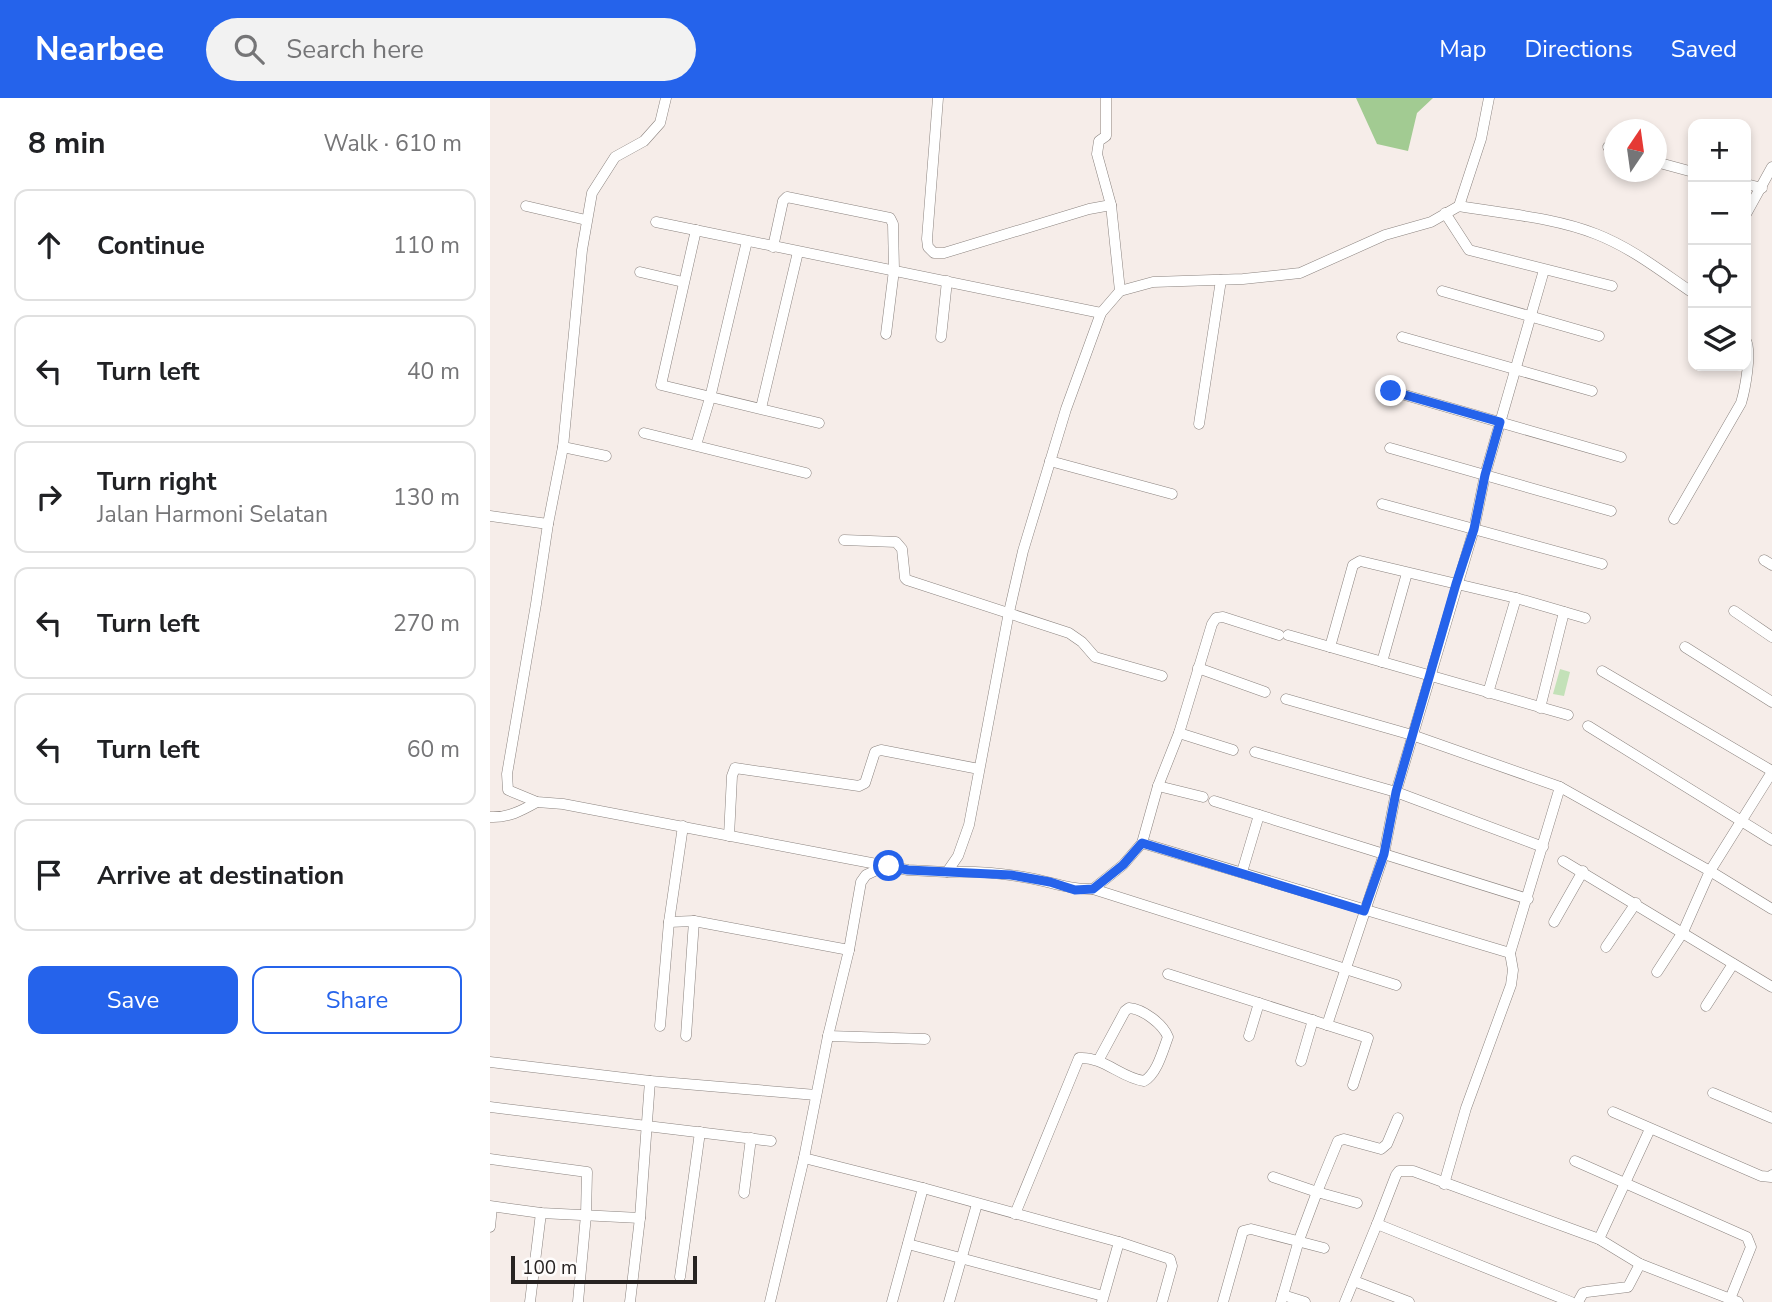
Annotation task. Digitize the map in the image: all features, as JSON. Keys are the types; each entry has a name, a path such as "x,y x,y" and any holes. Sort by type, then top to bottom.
{"street":[{"path":"666,98 660,123 644,141 615,157 592,193 586,220 563,447 507,774 508,790 537,802 563,804 908,870 1011,875 1075,890 1093,889 1396,985"},
{"path":"939,98 927,239 928,247 934,253 944,253 1089,209 1111,205"},
{"path":"1106,98 1106,136 1099,141 1097,154 1111,205 1120,290"},
{"path":"1459,206 1481,139 1489,98"},
{"path":"1667,165 1688,171"},
{"path":"1751,206 1772,167"},
{"path":"1751,185 1762,188"},
{"path":"773,247 785,197 890,218 893,224 894,270 886,334"},
{"path":"526,206 586,220"},
{"path":"947,872 958,856 967,833 1023,551 1050,461 1101,313 1120,290 1153,282 1221,280 1300,273 1385,234 1431,222 1459,206 1559,223 1597,234 1640,256 1688,290"},
{"path":"1445,213 1469,250 1612,286"},
{"path":"656,222 1101,313"},
{"path":"696,230 660,383 710,398 819,423"},
{"path":"696,445 710,398 747,241"},
{"path":"761,408 798,252"},
{"path":"1326,1024 1384,854 1396,792 1474,529 1485,475 1544,270"},
{"path":"640,272 684,282"},
{"path":"1199,424 1221,280"},
{"path":"941,337 947,281"},
{"path":"1442,291 1599,336"},
{"path":"1402,337 1592,391"},
{"path":"1674,519 1741,403 1746,371"},
{"path":"1391,391 1621,457"},
{"path":"644,433 806,473"},
{"path":"563,447 606,456"},
{"path":"1390,448 1611,511"},
{"path":"1050,461 1172,494"},
{"path":"1382,504 1602,564"},
{"path":"490,516 548,524"},
{"path":"844,540 896,542 902,549 907,580 1009,612 1076,637 1095,657 1162,676"},
{"path":"1330,647 1353,565 1364,561 1516,598 1585,618"},
{"path":"1381,662 1407,573"},
{"path":"1488,693 1516,598"},
{"path":"1734,611 1772,637"},
{"path":"1540,708 1564,612"},
{"path":"1093,889 1123,865 1142,843 1158,786 1216,618 1223,617 1568,715"},
{"path":"1685,647 1772,702"},
{"path":"1198,668 1265,692"},
{"path":"1602,671 1772,771 1710,871 1683,932 1657,972"},
{"path":"1286,699 1412,735 1560,787 1772,909"},
{"path":"1588,726 1772,840"},
{"path":"1178,733 1233,750"},
{"path":"729,836 732,776 735,768 739,766 859,786 865,783 874,752 881,750 979,769"},
{"path":"1255,752 1396,792 1544,847"},
{"path":"1158,786 1203,797"},
{"path":"1444,1184 1466,1108 1511,985 1513,970 1510,953 1560,787"},
{"path":"1214,801 1528,900"},
{"path":"490,817 502,818 518,813 537,802"},
{"path":"1241,872 1259,815"},
{"path":"660,1026 669,922 683,827"},
{"path":"1142,843 1510,953"},
{"path":"1563,861 1772,987"},
{"path":"770,1302 804,1158 862,882 874,869 889,866"},
{"path":"1554,922 1583,871"},
{"path":"1606,947 1636,903"},
{"path":"669,922 694,921 849,950"},
{"path":"686,1036 694,921"},
{"path":"1706,1006 1733,964"},
{"path":"1168,974 1368,1038 1353,1086"},
{"path":"1249,1036 1259,1003"},
{"path":"1015,1214 1077,1061 1083,1057 1098,1061 1137,1080 1149,1079 1168,1037 1165,1029 1136,1008 1129,1007 1098,1061"},
{"path":"1301,1061 1313,1020"},
{"path":"828,1036 925,1039"},
{"path":"490,1062 816,1095"},
{"path":"630,1302 640,1218 650,1080"},
{"path":"1713,1093 1772,1118"},
{"path":"490,1107 771,1140"},
{"path":"1613,1112 1761,1176 1772,1175"},
{"path":"1306,1302 1282,1298 1317,1192 1338,1141 1344,1139 1381,1149 1387,1144 1398,1118"},
{"path":"1599,1239 1650,1129"},
{"path":"680,1277 701,1132"},
{"path":"744,1192 751,1138"},
{"path":"804,1158 1119,1242 1172,1261 1162,1302"},
{"path":"490,1159 587,1172 578,1302"},
{"path":"1345,1302 1399,1171 1412,1171 1599,1239 1640,1264 1734,1300 1751,1247 1750,1240 1575,1161"},
{"path":"1273,1177 1357,1203"},
{"path":"892,1302 923,1188"},
{"path":"949,1302 977,1204"},
{"path":"490,1227 491,1206 541,1213 640,1218"},
{"path":"530,1302 541,1213"},
{"path":"1377,1224 1571,1302"},
{"path":"1223,1302 1243,1231 1251,1229 1324,1248"},
{"path":"908,1244 1103,1299 1119,1242"},
{"path":"1578,1302 1583,1293 1628,1287 1640,1264"},
{"path":"1354,1281 1409,1302"}],"green space":[{"path":"1356,98 1433,98 1417,113 1408,151 1377,144"},
{"path":"1560,669 1570,672 1564,696 1553,694"}],"route":[{"path":"889,866 908,870 1011,875 1075,890 1093,889 1123,865 1142,843 1364,911 1384,854 1396,792 1474,529 1500,422 1391,391"}]}
